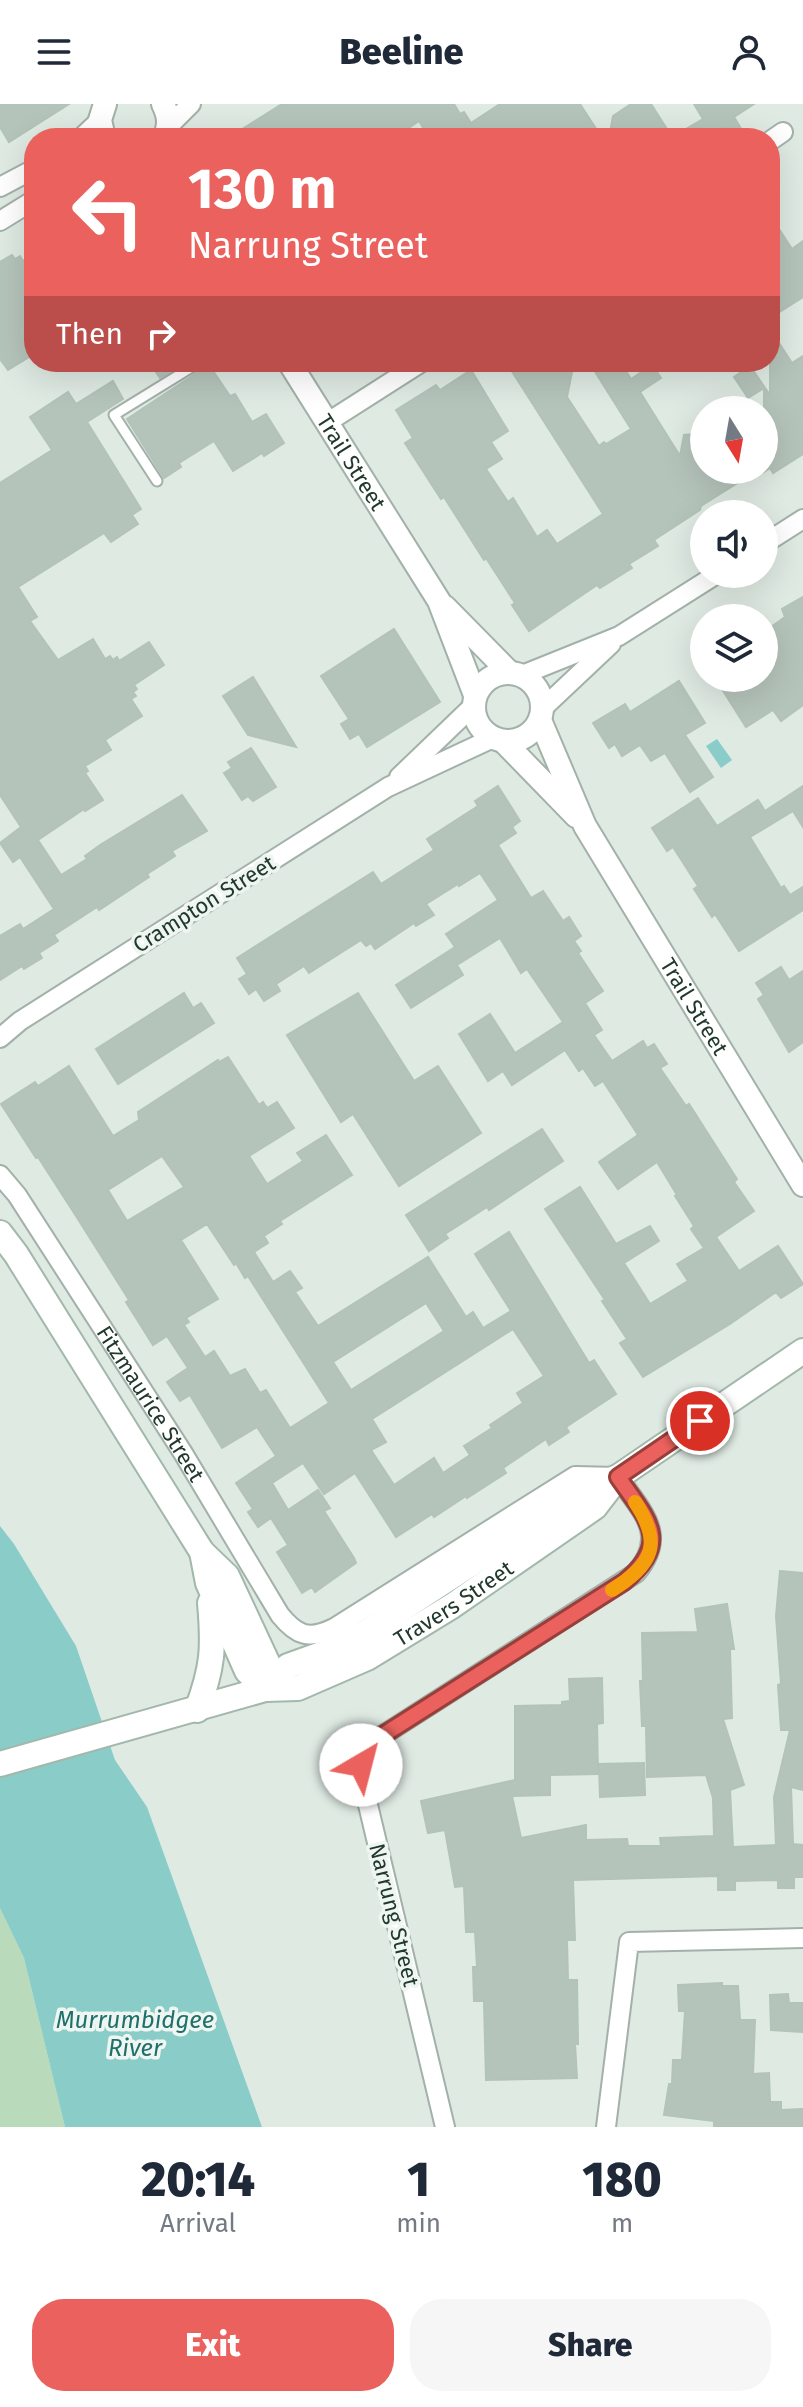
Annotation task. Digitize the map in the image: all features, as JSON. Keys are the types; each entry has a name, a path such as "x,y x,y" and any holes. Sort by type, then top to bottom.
{"main road":[{"name":"Fitzmaurice Street","path":"0,1220 16,1254"},
{"name":"Fitzmaurice Street","path":"0,1233 202,1552 227,1576 268,1664 265,1689"},
{"name":"Travers Street","path":"0,1764 265,1689 298,1688 367,1658 452,1606 595,1507 618,1477 803,1351"},
{"name":"Fitzmaurice Street","path":"202,1552 208,1583 247,1671 265,1689"},
{"path":"185,1713 209,1678 213,1641 208,1583"}],"street":[{"path":"163,104 168,116 167,128"},
{"path":"171,128 191,104"},
{"path":"0,187 24,174"},
{"path":"0,221 24,206"},
{"name":"Trail Street","path":"296,372 439,601 474,700"},
{"path":"328,422 406,372"},
{"path":"778,535 803,519"},
{"path":"619,636 541,715 525,737 515,741 498,740 478,725 474,700 489,678 516,674 619,636 695,588"},
{"name":"Trail Street","path":"439,601 516,674"},
{"path":"516,674 537,689 542,699 541,715"},
{"name":"Crampton Street","path":"388,787 474,700"},
{"name":"Trail Street","path":"541,715 585,826 803,1185"},
{"name":"Trail Street","path":"498,740 585,826"},
{"name":"Crampton Street","path":"0,1038 20,1021 388,787 498,740"},
{"name":"Crampton Street","path":"0,1029 20,1021"},
{"name":"Fitzmaurice Street","path":"0,1175 17,1195 183,1453 280,1615 298,1633"},
{"name":"Travers Street","path":"298,1633 311,1635 334,1628 575,1476 618,1477"},
{"name":"Narrung Street","path":"445,2127 361,1765 368,1750 380,1737 624,1582 644,1564 652,1547 651,1530 618,1477"},
{"path":"606,2127 629,1942 803,1938"}],"lane":[{"path":"157,481 114,415 184,372"}],"green space":[{"path":"0,1908 24,1958 65,2127 0,2127"}],"water":[{"path":"717,739 732,760 721,768 706,746"},
{"name":"Murrumbidgee River","path":"0,1526 76,1646 115,1760 147,1807 262,2127 65,2127 24,1958 0,1908"}],"building":[{"path":"0,104 69,104 31,128 24,128 24,132 9,142 0,127"},
{"path":"282,104 454,104 471,123 500,104 580,104 596,128 423,128 419,121 409,128 244,128"},
{"path":"631,104 651,104 666,128 611,128 613,116"},
{"path":"694,104 754,104 734,117 741,128 688,128 703,119"},
{"path":"780,230 792,249 803,241 803,297 780,312"},
{"path":"12,255 15,259 20,256 23,261 24,360 8,370 0,359 0,262"},
{"path":"780,344 792,363 803,356 803,454 778,470 778,396 764,396 764,388 747,396 734,377 741,372 754,372 770,395 770,372 780,372"},
{"path":"156,372 170,372 160,378"},
{"path":"198,372 214,372 230,396 235,394 252,422 266,414 284,443 233,471 214,441 179,463 181,467 164,478 127,419"},
{"path":"472,372 508,431 491,442 502,459 486,469 508,502 513,498 537,537 547,530 557,544 603,514 512,372 572,372 567,397 599,446 631,429 595,372 626,372 631,379 642,372 657,372 661,378 640,392 680,456 684,435 690,434 690,484 736,484 710,500 690,500 690,517 654,540 658,546 629,564 632,568 600,588 597,585 529,631 486,558 484,560 405,443 413,438 396,410 436,385 440,390"},
{"path":"113,381 123,399 87,422 141,509 132,515 138,524 111,542 104,533 18,587 37,617 30,621 58,660 93,639 105,659 117,657 119,661 149,642 164,665 134,685 136,696 131,699 142,716 105,740 111,750 85,766 88,771 85,773 103,800 38,840 61,875 87,859 85,856 100,845 182,795 207,831 172,851 175,856 147,874 149,877 54,935 58,941 39,953 42,958 0,980 0,936 20,924 23,929 54,909 20,857 13,862 0,843 21,827 0,795 0,483 52,450 30,417 68,392 76,404"},
{"path":"803,597 803,705 781,721 773,710 746,727 724,692 778,692 778,622 785,617 782,609"},
{"path":"394,629 440,702 367,747 359,734 350,739 341,724 349,719 321,676"},
{"path":"253,677 296,747 248,735 223,696"},
{"path":"679,681 705,723 685,735 713,777 690,792 665,753 651,761 640,745 622,756 615,744 609,748 593,723 625,704 630,712"},
{"path":"251,748 276,787 253,801 248,796 242,800 224,773 232,768 228,762"},
{"path":"498,786 520,821 512,827 516,833 498,845 531,898 543,891 563,921 569,917 581,936 574,941 581,951 578,953 603,991 585,1003 602,1030 594,1035 612,1061 643,1041 647,1048 654,1044 667,1064 660,1068 686,1106 689,1104 754,1211 716,1237 739,1271 778,1246 803,1284 781,1298 776,1292 643,1377 620,1343 627,1339 602,1301 605,1300 545,1209 580,1187 616,1244 650,1226 659,1241 624,1263 650,1304 688,1281 677,1264 704,1248 657,1162 618,1189 599,1162 638,1135 603,1081 595,1086 583,1068 579,1071 565,1050 512,1085 503,1071 488,1081 459,1034 490,1014 515,1053 563,1022 527,969 521,973 500,938 457,965 463,975 411,1008 396,985 455,947 446,934 498,900 480,873 426,904 434,915 416,926 414,923 375,949 371,943 366,946 361,940 309,973 304,966 276,984 280,991 264,1001 256,989 249,994 239,979 247,974 237,958 373,872 381,884 434,850 427,839 478,806 475,801"},
{"path":"803,786 803,827 793,811 750,837 781,888 784,886 790,895 803,887 803,910 739,951 694,889 698,886 673,847 667,851 652,828 698,798 717,826 758,800 765,811"},
{"path":"781,967 789,980 803,971 803,1042 789,1052 758,999 764,995 756,983"},
{"path":"184,993 193,1008 201,1003 214,1023 118,1084 96,1049"},
{"path":"358,993 414,1081 438,1066 481,1133 399,1186 353,1114 341,1122 287,1035"},
{"path":"228,1057 259,1105 263,1102 267,1108 277,1102 294,1128 249,1156 267,1184 303,1161 297,1153 326,1135 352,1175 280,1221 282,1224 264,1236 268,1243 254,1252 273,1282 290,1271 302,1288 295,1292 318,1326 428,1257 466,1317 473,1312 483,1328 511,1311 475,1254 509,1232 589,1363 594,1360 616,1394 566,1427 569,1432 549,1445 546,1439 503,1468 506,1473 396,1537 355,1473 324,1494 303,1463 272,1483 288,1510 318,1490 330,1508 324,1511 356,1563 315,1592 312,1587 302,1593 277,1552 288,1545 271,1518 258,1527 248,1512 253,1509 236,1483 276,1456 257,1427 222,1448 190,1395 180,1401 167,1382 188,1368 167,1336 153,1345 126,1302 129,1300 1,1104 35,1082 38,1086 69,1066 113,1136 139,1120 138,1112","holes":["162,1156 184,1187 127,1221 108,1190","207,1224 234,1265 236,1263 245,1278 248,1276 329,1403 290,1428 266,1390 260,1393 245,1369 230,1376 214,1351 205,1357 184,1325 189,1322 186,1318 218,1299 181,1240","426,1303 444,1331 351,1390 333,1362","513,1329 544,1376 517,1393 523,1403 464,1446 470,1455 443,1473 434,1458 394,1485 371,1450 386,1442 372,1419"]},
{"path":"542,1129 563,1161 489,1210 487,1207 445,1234 448,1238 429,1251 406,1215"},
{"path":"780,1571 803,1573 803,1790 791,1787 793,1844 803,1845 803,1877 794,1877 794,1888 778,1888 778,1880 735,1881 735,1890 718,1890 718,1876 573,1880 575,1940 567,1940 568,1980 577,1980 577,2078 486,2080 484,2001 474,2001 473,1967 477,1967 475,1932 466,1932 464,1886 455,1887 445,1830 428,1833 421,1801 515,1780 515,1706 562,1705 562,1702 570,1701 569,1679 602,1678 603,1723 597,1724 598,1774 550,1775 550,1795 512,1796 521,1838 586,1825 586,1840 627,1839 628,1846 661,1846 660,1838 714,1836 713,1798 706,1775 647,1777 646,1726 642,1726 640,1681 643,1681 642,1633 698,1632 695,1609 727,1604 734,1649 730,1649 732,1718 723,1719 744,1785 730,1790 733,1847 776,1845 774,1797 790,1730 781,1730 778,1685 781,1684 776,1616"},
{"path":"644,1763 645,1795 600,1797 599,1764"},
{"path":"722,1983 722,1986 738,1986 740,2020 755,2020 753,2074 769,2073 770,2102 781,2102 781,2110 803,2109 803,2127 714,2127 714,2121 664,2115 669,2084 672,2084 673,2060 682,2060 685,2011 679,2011 678,1985"},
{"path":"788,1994 789,2003 803,2003 803,2032 771,2030 770,1995"}],"slow traffic":[{"path":"612,1590 636,1573 652,1547 651,1530 635,1502"}],"route":[{"path":"361,1765 372,1744 380,1737 636,1573 644,1564 653,1538 646,1518 618,1477 700,1421"}]}
